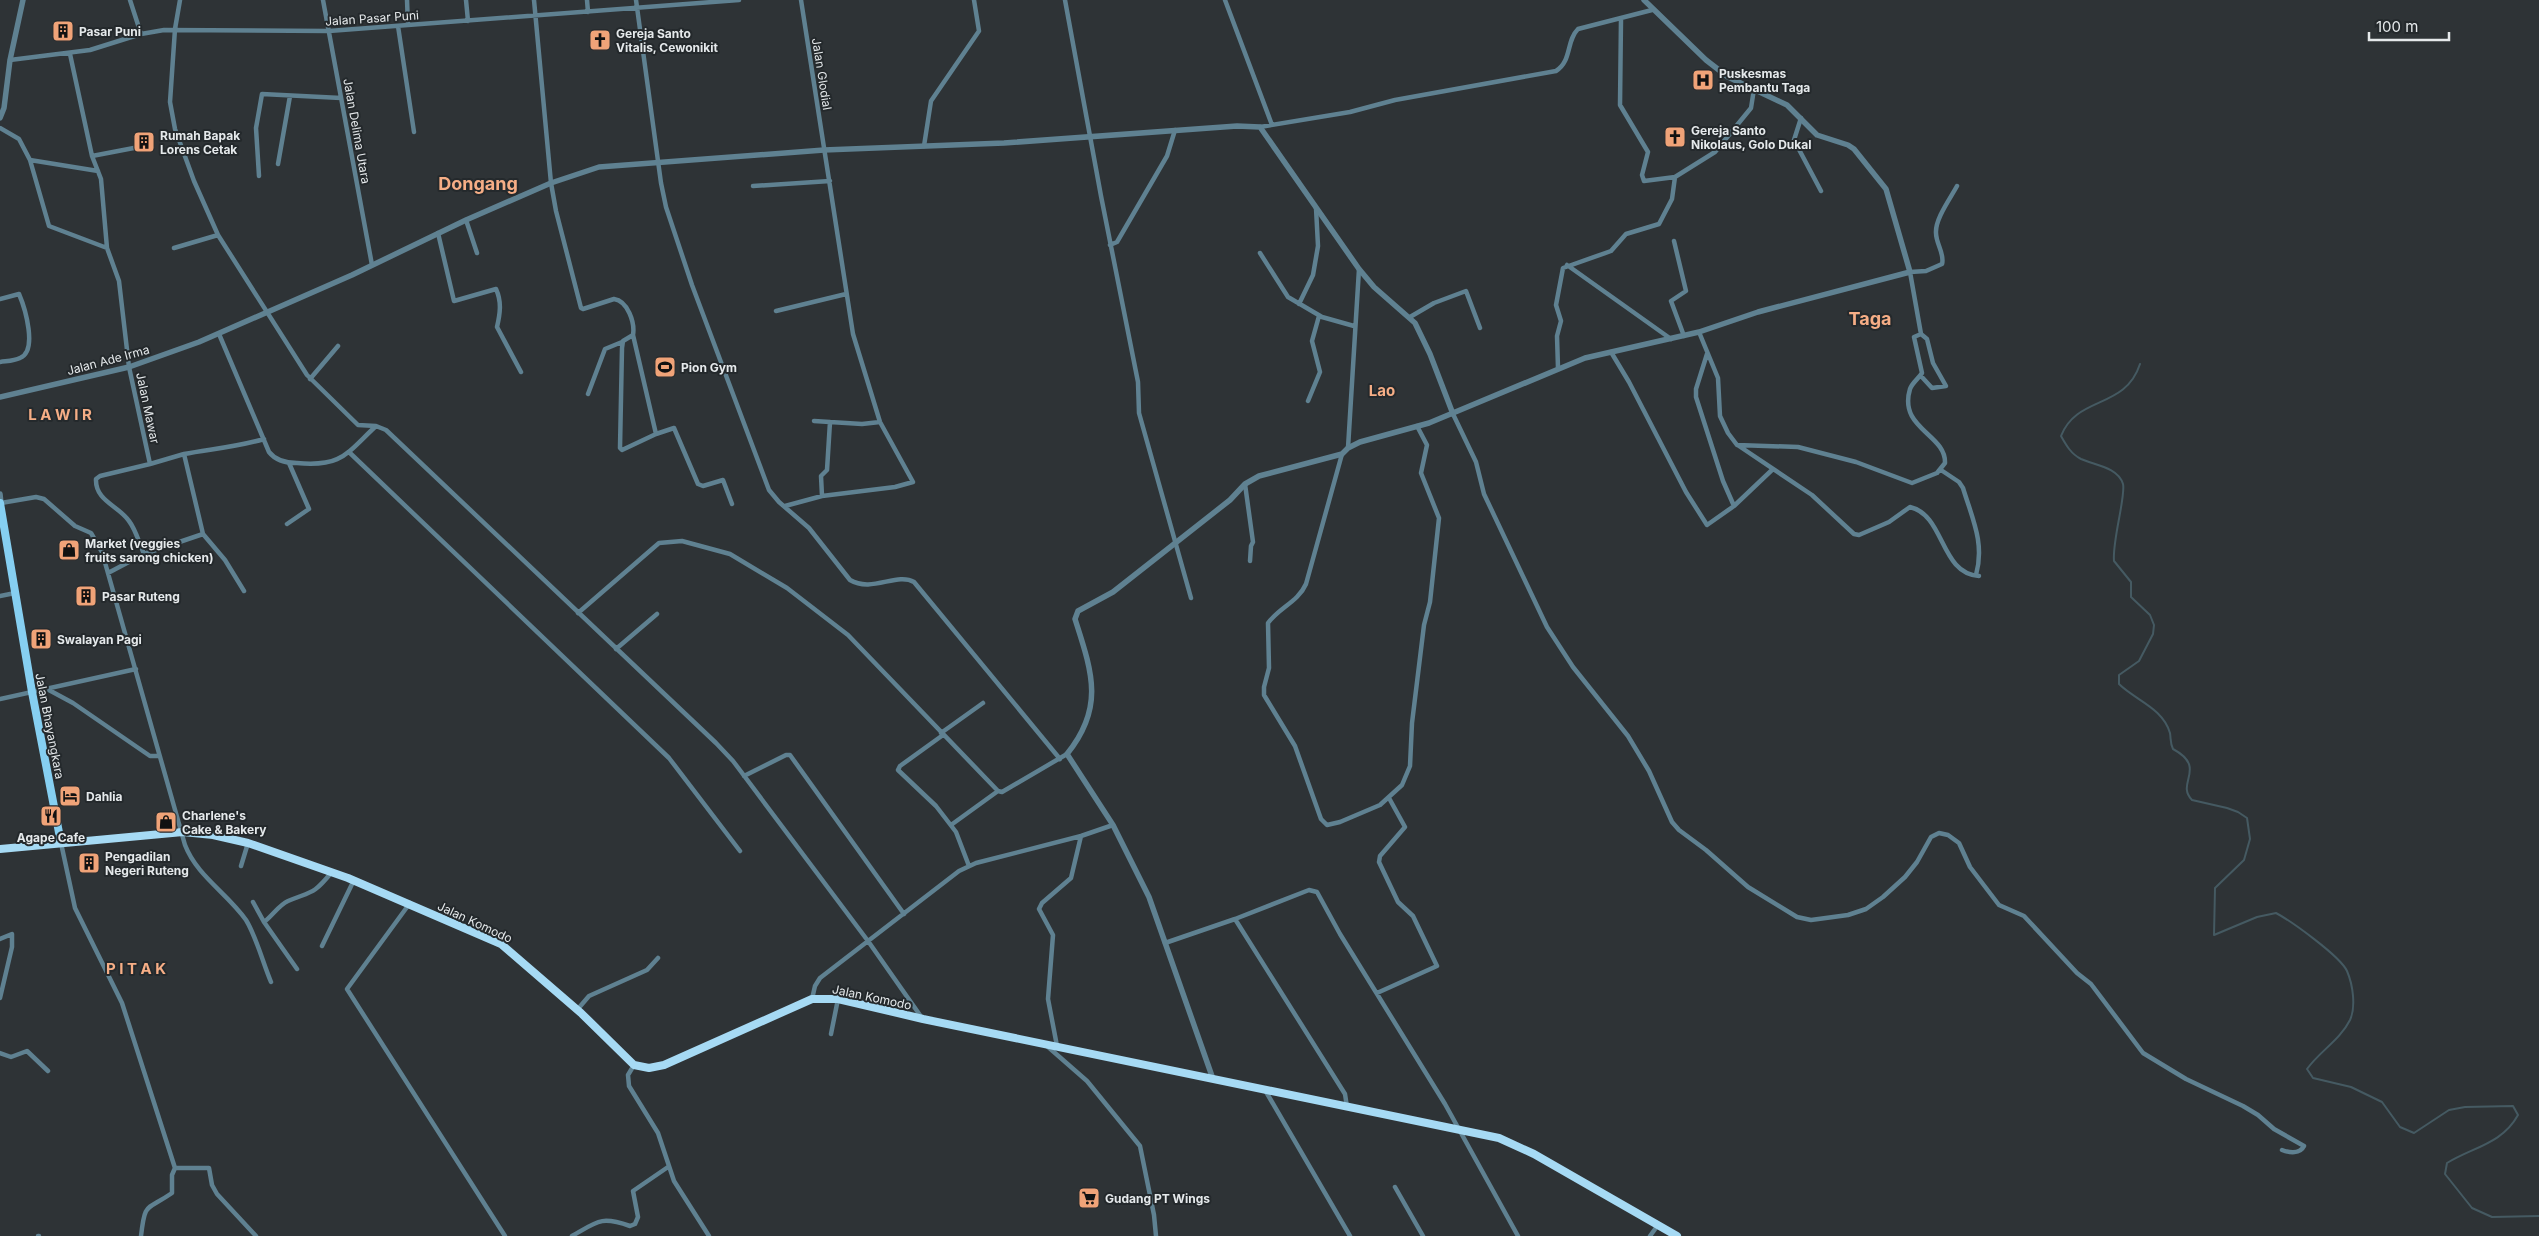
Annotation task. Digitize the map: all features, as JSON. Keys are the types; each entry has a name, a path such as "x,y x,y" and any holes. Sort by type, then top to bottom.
{"highway":[{"name":"Jalan Komodo","path":"0,849 182,832 213,835 248,843 354,880 509,949 634,1065 656,1068 812,999 838,999 923,1019 1492,1136 1512,1143 1677,1236"}],"main road":[{"name":"Jalan Bhayangkara","path":"0,500 32,692 61,843"}],"street":[{"path":"0,118 4,108 10,60 23,0"},
{"path":"130,0 141,34"},
{"path":"180,0 175,29 170,102 171,114 194,181 218,235 310,379 358,425 376,426 390,432 721,748 868,941 923,1019"},
{"name":"Jalan Delima Utara","path":"324,0 372,265"},
{"path":"407,0 408,25"},
{"path":"466,0 468,21"},
{"path":"534,0 551,183 580,308 583,310 614,299 619,300 626,308 633,325 632,335 656,434"},
{"path":"586,0 588,12"},
{"path":"636,0 666,207 692,285 770,490 809,528 850,580 859,586 905,580 914,582 1060,759"},
{"name":"Jalan Pasar Puni","path":"10,60 70,54 90,50 141,34 175,29 228,32 329,31 739,0"},
{"name":"Jalan Glodial","path":"801,0 853,334 880,422 911,476 912,482 886,489 822,496"},
{"path":"924,146 931,101 979,31 974,0"},
{"path":"1065,0 1089,135 1138,382 1139,413 1191,598"},
{"path":"1225,0 1272,125"},
{"path":"1644,0 1652,10 1712,65 1736,82 1778,100 1801,118 1817,135 1851,147 1879,178 1890,199 1910,272 1921,334 1927,339 1933,363 1946,386 1932,388 1921,376"},
{"path":"1260,126 1556,71 1566,61 1574,34 1578,29 1652,10"},
{"path":"1621,19 1619,103 1648,152 1642,179 1648,182 1675,177 1718,149 1751,108 1754,89"},
{"path":"398,26 414,132"},
{"name":"Jalan Mawar","path":"70,54 92,156 98,171 106,248 117,269 129,368 150,464"},
{"path":"259,176 256,128 262,94 341,98"},
{"path":"278,164 290,96"},
{"path":"1801,118 1794,140 1821,191"},
{"path":"1260,126 1359,269 1374,287 1410,317 1420,330 1453,414 1476,462 1484,494 1547,627 1574,667 1628,736 1649,771 1672,822 1679,830 1755,892 1797,917 1811,920 1848,915 1866,909 1883,897 1905,877 1917,862 1931,837 1939,833 1948,835 1958,844 1970,867 1999,905 2024,916 2077,973 2091,984 2143,1052 2186,1079 2244,1106 2274,1129 2304,1146 2294,1153 2282,1150"},
{"name":"Jalan Ade Irma","path":"0,397 129,368 219,334 466,220 551,183 600,167 824,150 924,146 1260,126"},
{"path":"0,128 19,139 30,160 49,226 106,248"},
{"path":"1110,244 1116,242 1167,156 1174,130"},
{"path":"92,156 139,147"},
{"path":"30,160 98,171"},
{"path":"1558,368 1557,336 1561,321 1556,305 1562,272 1567,265 1607,253 1626,234 1659,224 1672,199 1675,177"},
{"path":"753,186 830,181"},
{"path":"1417,426 1427,445 1421,473 1439,520 1430,602 1424,625 1412,723 1410,766 1402,785 1380,805 1340,822 1327,825 1323,822 1295,746 1270,707 1264,691 1269,668 1268,623 1280,610 1297,599 1306,584 1342,454 1348,448 1453,414 1558,368 1611,352 1699,332 1758,312 1910,272 1926,271 1942,264 1943,259 1936,234 1936,225 1957,186"},
{"path":"1299,304 1315,266 1318,246 1316,206"},
{"path":"466,220 478,253"},
{"path":"438,233 454,301 496,289 500,298 500,314 497,327 522,372"},
{"path":"174,248 218,235"},
{"path":"1674,241 1686,291 1671,301 1684,336"},
{"path":"1260,253 1282,290 1299,304 1319,316 1354,326"},
{"path":"1567,265 1672,339"},
{"path":"1348,448 1359,269"},
{"path":"1410,317 1434,303 1466,291 1480,328"},
{"path":"776,311 846,294"},
{"path":"0,299 20,295 30,340 27,352 22,357 0,362"},
{"path":"1308,401 1320,372 1312,341 1319,316"},
{"path":"1699,332 1718,378 1720,416 1728,433 1737,445 1812,495 1857,535 1889,522 1910,507 1924,513 1934,524 1936,533 1957,566 1977,575 1980,546 1963,488 1959,482 1940,470"},
{"path":"219,334 272,455 289,463 327,464 350,453 376,426"},
{"path":"1737,445 1768,444 1798,448 1856,462 1912,483 1940,470 1944,463 1943,451 1915,423 1910,408 1910,388 1921,376 1922,372 1914,337 1921,334"},
{"path":"588,394 604,349 622,342 632,335"},
{"path":"622,342 620,448 622,450 674,428 698,484 703,486 724,480 732,504"},
{"path":"310,379 338,346"},
{"path":"1611,352 1630,382 1681,483 1705,523 1709,525 1734,506 1773,469"},
{"path":"1707,354 1695,392 1722,481 1734,506"},
{"path":"814,421 880,422"},
{"path":"785,506 822,496 821,476 827,470 830,422"},
{"path":"144,554 131,523 126,516 104,500 97,488 95,481 100,476 184,454 211,448 238,447 264,439"},
{"path":"350,453 669,758 740,850"},
{"path":"184,454 203,534 225,560 244,591"},
{"path":"951,825 998,791 1002,792 1067,754 1086,726 1093,705 1090,672 1075,619 1076,614 1113,592 1230,500 1245,484 1259,476 1342,454"},
{"path":"287,524 309,509 289,463"},
{"path":"1245,484 1253,542 1250,561"},
{"path":"0,500 36,497 44,499 75,526 91,533 102,552 185,845 196,867 208,877 245,920 271,982"},
{"path":"108,573 144,554 203,534"},
{"path":"578,613 659,542 682,541 730,554 787,588 848,635 998,791"},
{"path":"0,596 15,593"},
{"path":"616,648 657,614"},
{"path":"0,699 136,669"},
{"path":"47,689 74,704 150,756 159,756"},
{"path":"969,866 958,834 936,806 898,770 900,766 983,703"},
{"path":"1067,754 1113,825 1149,897 1212,1079"},
{"path":"744,776 790,755 904,914"},
{"path":"1376,993 1438,966 1413,916 1398,902 1379,862 1380,856 1404,829 1401,818 1389,798"},
{"path":"812,999 815,986 820,978 959,870 1081,836 1113,825"},
{"path":"1057,1046 1048,999 1053,935 1039,909 1042,903 1071,878 1081,836"},
{"path":"61,843 75,908 122,1003 175,1168 172,1176 172,1193 149,1206 144,1212 141,1236"},
{"path":"241,866 248,843"},
{"path":"264,922 284,904 308,895 320,886 331,873"},
{"path":"322,946 354,880"},
{"path":"1165,944 1313,890 1328,910 1340,934 1445,1104 1518,1236"},
{"path":"253,902 264,922 297,969"},
{"path":"410,904 347,989 505,1236"},
{"path":"1235,919 1345,1094 1347,1107"},
{"path":"0,939 12,934 12,947 0,998"},
{"path":"576,1010 590,995 647,970 658,958"},
{"path":"831,1034 838,999"},
{"path":"1045,1044 1087,1080 1140,1146 1153,1206 1156,1236"},
{"path":"0,1053 10,1058 27,1051 48,1072"},
{"path":"634,1065 628,1078 629,1086 658,1133 668,1167 708,1236"},
{"path":"1264,1089 1350,1236"},
{"path":"572,1236 604,1220 614,1220 630,1226 635,1224 638,1217 633,1192 668,1167"},
{"path":"175,1168 210,1168 212,1185 217,1194 256,1236"},
{"path":"1395,1187 1423,1236"},
{"path":"1650,1236 1658,1225"}],"waterway":[{"path":"2140,364 2133,379 2124,389 2078,414 2068,423 2061,436 2074,455 2111,470 2120,478 2123,484 2123,498 2115,542 2114,561 2131,582 2131,597 2150,615 2154,625 2153,634 2139,661 2119,675 2119,684 2148,705 2166,724 2173,749 2183,756 2188,763 2190,769 2187,788 2192,800 2227,808 2247,818 2250,839 2244,860 2215,888 2214,935 2257,917 2276,913 2314,939 2343,965 2351,983 2352,1015 2341,1034 2307,1069 2313,1078 2351,1087 2382,1102 2400,1127 2414,1133 2449,1110 2465,1107 2513,1106 2518,1115 2511,1125 2495,1139 2447,1163 2445,1174 2472,1208 2492,1217 2539,1216"}],"place":[{"name":"Pasar Puni","path":"63,31"},
{"name":"Gereja Santo Vitalis, Cewonikit","path":"600,40"},
{"name":"Puskesmas Pembantu Taga","path":"1703,80"},
{"name":"Gereja Santo Nikolaus, Golo Dukal","path":"1675,137"},
{"name":"Rumah Bapak Lorens Cetak","path":"144,142"},
{"name":"Pion Gym","path":"665,367"},
{"name":"Market (veggies fruits sarong chicken)","path":"69,550"},
{"name":"Pasar Ruteng","path":"86,596"},
{"name":"Swalayan Pagi","path":"41,639"},
{"name":"Dahlia","path":"70,796"},
{"name":"Agape Cafe","path":"51,816"},
{"name":"Charlene's Cake & Bakery","path":"166,822"},
{"name":"Pengadilan Negeri Ruteng","path":"89,863"},
{"name":"Gudang PT Wings","path":"1089,1198"}],"district":[{"name":"Dongang","path":"478,183"},
{"name":"Taga","path":"1870,318"},
{"name":"Lao","path":"1382,390"},
{"name":"L A W I R","path":"60,414"},
{"name":"P I T A K","path":"136,968"}]}
